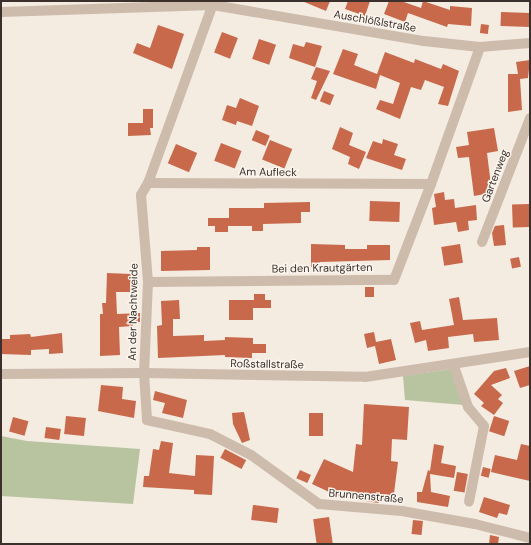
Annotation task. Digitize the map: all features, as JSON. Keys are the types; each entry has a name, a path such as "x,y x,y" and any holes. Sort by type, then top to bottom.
{"street":[{"name":"Auschlößlstraße","path":"1,12 214,3 424,41 480,47 530,43"},
{"path":"148,183 214,3"},
{"path":"431,184 480,47"},
{"name":"Gartenweg","path":"482,242 530,118"},
{"name":"Am Aufleck","path":"148,183 431,184"},
{"name":"An der Nachtweide","path":"147,420 144,374 148,282 142,195 148,183"},
{"name":"Bei den Krautgärten","path":"148,282 394,280 431,184"},
{"name":"Roßstallstraße","path":"1,374 144,374 365,378 454,366 530,352"},
{"path":"454,366 468,407 484,426 469,502"},
{"name":"Brunnenstraße","path":"147,420 210,434 251,455 319,504 402,511 475,524 530,538"}],"green space":[{"path":"452,369 464,405 405,400 403,376"},
{"path":"1,436 27,441 140,449 133,504 1,496"}],"building":[{"path":"302,1 330,1 326,11"},
{"path":"348,1 370,1 365,16 345,9"},
{"path":"389,1 401,1 421,8 423,1 450,10 450,6 472,8 471,26 448,24 447,27 408,13 405,22 384,14"},
{"path":"501,12 530,13 529,27 501,26"},
{"path":"481,24 489,25 488,34 480,33"},
{"path":"158,25 184,34 172,69 133,53 137,43 150,48"},
{"path":"222,32 238,38 230,59 214,53"},
{"path":"259,39 276,45 269,65 252,59"},
{"path":"306,42 322,46 315,67 289,58 293,44 304,47"},
{"path":"343,49 358,54 354,65 377,74 385,52 414,63 415,59 441,69 443,64 459,71 448,106 438,104 444,87 425,80 421,90 411,87 400,119 376,109 380,100 393,104 400,83 380,75 376,89 333,74"},
{"path":"530,60 528,78 520,79 522,110 508,112 508,74 518,74 516,62"},
{"path":"316,67 330,71 316,100 311,98 317,81 311,79"},
{"path":"324,91 334,95 330,105 320,101"},
{"path":"240,98 259,106 252,126 237,121 236,125 222,120 227,105 236,108"},
{"path":"143,109 153,109 153,128 150,128 151,135 128,136 128,123 143,123"},
{"path":"340,127 353,133 349,145 366,152 359,169 348,164 350,157 332,149"},
{"path":"494,128 498,151 487,153 491,185 488,185 490,193 474,196 469,157 458,158 456,147 469,145 467,132"},
{"path":"256,130 270,136 266,146 252,140"},
{"path":"383,139 398,144 394,155 406,159 402,170 366,158 373,141 382,144"},
{"path":"270,140 292,149 284,168 262,159"},
{"path":"221,143 242,151 235,169 214,161"},
{"path":"176,144 197,153 189,172 168,163"},
{"path":"444,192 445,200 454,199 455,208 476,205 477,220 468,221 469,230 458,232 456,222 434,225 432,208 436,207 434,194"},
{"path":"370,201 400,202 399,222 369,221"},
{"path":"310,202 310,212 301,212 301,223 263,224 263,231 252,231 252,226 228,226 228,232 215,232 215,226 208,226 208,218 229,218 229,208 264,208 264,203"},
{"path":"529,204 530,227 513,228 512,205"},
{"path":"504,225 506,245 494,246 492,233 495,226"},
{"path":"311,244 345,245 345,249 367,249 367,245 390,245 390,260 320,262 320,267 311,267"},
{"path":"460,244 463,263 444,266 441,247"},
{"path":"197,247 210,247 210,270 161,271 161,251 197,250"},
{"path":"519,257 521,267 512,269 510,259"},
{"path":"107,273 131,274 131,292 116,292 117,314 140,313 140,322 133,322 133,326 119,327 120,355 100,356 100,314 103,314 102,303 106,303"},
{"path":"365,287 374,287 374,297 365,297"},
{"path":"254,294 265,294 265,300 271,300 271,308 253,308 253,320 229,320 229,300 254,300"},
{"path":"459,297 463,320 497,318 499,340 474,342 473,334 448,337 449,348 428,351 426,340 415,343 410,323 420,321 422,330 454,325 449,299"},
{"path":"179,300 180,319 173,319 173,336 204,335 204,341 225,340 225,337 253,338 253,344 266,344 266,353 252,353 252,358 225,357 225,355 158,358 157,326 162,325 161,301"},
{"path":"374,332 376,342 391,339 396,360 379,364 375,346 367,348 364,334"},
{"path":"62,333 63,353 49,354 49,349 31,350 31,355 1,354 1,339 10,339 10,335 30,334 31,337"},
{"path":"530,366 530,385 520,388 514,371"},
{"path":"506,368 510,378 491,385 502,395 498,399 503,403 494,415 481,406 484,403 474,394 494,371"},
{"path":"101,385 123,387 122,399 136,401 134,418 98,411"},
{"path":"155,391 187,400 183,418 162,413 165,403 153,400"},
{"path":"364,404 409,407 407,440 392,439 391,461 398,462 393,501 379,500 379,503 342,498 312,484 324,459 353,472 356,444 362,445"},
{"path":"244,412 250,440 242,443 233,424 232,413"},
{"path":"309,413 323,413 323,436 309,436"},
{"path":"66,416 86,418 84,436 64,434"},
{"path":"494,416 509,421 504,436 489,431"},
{"path":"13,417 28,421 25,436 9,431"},
{"path":"46,427 61,429 59,440 44,438"},
{"path":"161,441 173,443 169,473 195,476 196,455 214,456 212,495 194,494 194,490 143,487 144,476 149,476 153,449 159,450"},
{"path":"434,444 444,446 441,463 456,466 454,478 430,474 431,492 450,496 448,507 417,502 417,492 422,492 428,470 430,471"},
{"path":"521,444 530,446 530,481 491,472 495,455 517,460"},
{"path":"225,449 246,460 241,469 220,458"},
{"path":"483,467 491,469 489,478 481,476"},
{"path":"300,470 311,475 307,483 296,478"},
{"path":"457,472 468,474 465,493 454,491"},
{"path":"484,497 510,505 507,515 499,513 497,518 479,512"},
{"path":"253,505 279,508 277,523 251,520"},
{"path":"329,517 333,544 317,544 313,519"},
{"path":"413,520 423,521 421,535 412,534"},
{"path":"490,535 499,537 498,544 489,544"}]}
